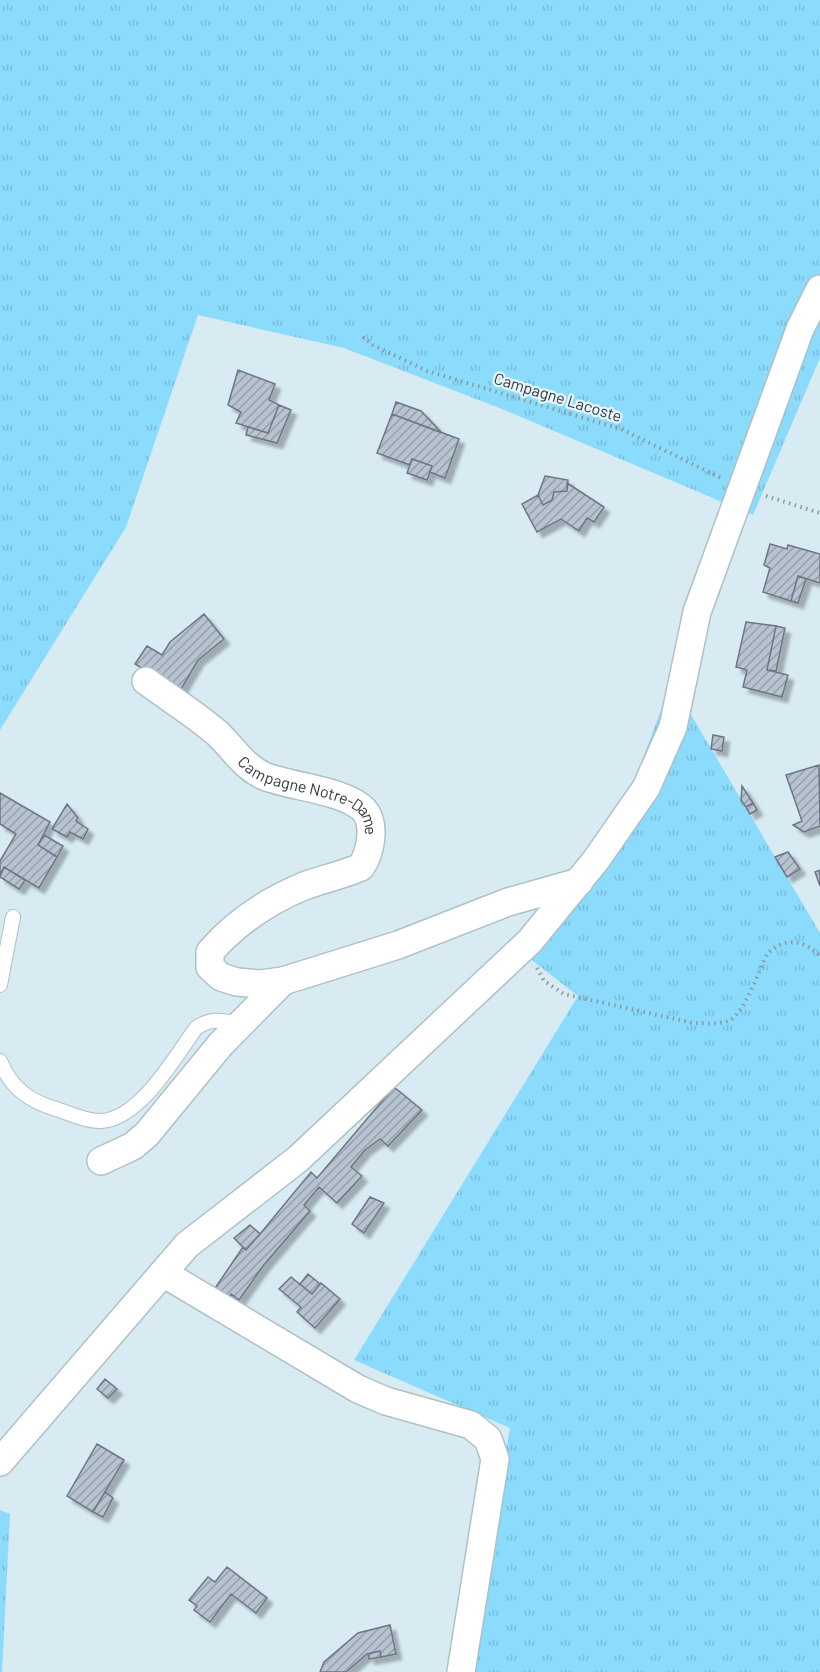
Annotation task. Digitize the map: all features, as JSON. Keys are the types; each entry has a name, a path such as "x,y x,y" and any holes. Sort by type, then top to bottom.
{"street":[{"path":"0,1462 187,1245 298,1159 530,941 579,882 646,788 673,727 697,612 800,329 820,289"},
{"name":"Campagne Notre-Dame","path":"146,681 217,733 242,761 263,776 352,801 365,812 371,829 368,854 362,867 303,887 246,917 210,952 210,967 221,977 260,984 283,981 398,945 508,902 579,882"},
{"name":"Campagne Notre-Dame","path":"100,1161 133,1146 147,1134 240,1024 283,981"},
{"path":"163,1273 358,1389 386,1401 471,1425 488,1439 495,1459 461,1672"}],"lane":[{"path":"0,985 13,917"},
{"path":"0,1061 5,1073 18,1090 35,1103 99,1122 114,1118 137,1106 196,1028 203,1023 215,1019 240,1024"}],"path":[{"name":"Campagne Lacoste","path":"363,337 373,345 427,371 621,429 742,489 820,513"},
{"path":"530,941 538,972 544,981 564,994 693,1023 712,1024 730,1020 740,1011 767,954 774,947 783,942 798,942 812,947 820,956"}],"green space":[{"path":"0,0 820,0 820,358 753,515 507,411 344,348 198,315 126,527 0,730"},
{"path":"670,686 687,708 820,933 820,1672 468,1672 510,1428 354,1360 578,996 511,944 587,865 636,777"},
{"path":"0,1510 10,1514 2,1672 0,1672"}],"building":[{"path":"238,370 275,384 269,400 279,405 268,433 236,423 241,412 228,405"},
{"path":"396,402 421,411 442,433 392,414"},
{"path":"279,405 291,410 277,443 246,435 248,427 268,433"},
{"path":"392,414 459,439 445,478 430,472 432,466 412,459 410,465 377,453"},
{"path":"412,459 432,466 427,480 407,473"},
{"path":"545,476 568,480 567,491 554,492 552,500 543,505 538,495"},
{"path":"567,483 604,507 594,522 587,518 579,531 561,519 537,532 522,504 538,495 543,505 552,500 554,492 567,491"},
{"path":"770,544 787,549 788,545 820,554 820,583 798,576 791,601 763,592 770,568 764,565"},
{"path":"798,576 806,579 798,603 791,601"},
{"path":"204,614 224,639 198,660 180,691 135,664 147,646 162,655 170,642"},
{"path":"746,622 776,626 767,670 788,675 782,697 743,687 747,670 736,667"},
{"path":"776,626 785,628 776,671 767,670"},
{"path":"713,735 724,737 722,751 711,749"},
{"path":"819,765 820,826 804,832 793,825 802,821 786,775"},
{"path":"742,786 753,803 746,807 741,800"},
{"path":"0,793 50,822 38,845 57,857 39,888 4,867 0,875 0,861 16,834 0,824"},
{"path":"753,803 757,810 750,814 746,807"},
{"path":"67,804 78,818 76,821 88,829 83,839 70,832 67,837 52,829"},
{"path":"44,835 63,846 57,857 38,845"},
{"path":"788,852 800,869 787,877 775,857"},
{"path":"4,867 25,880 19,889 0,877"},
{"path":"820,870 820,886 815,872"},
{"path":"394,1087 422,1110 388,1146 380,1139 365,1150 351,1167 362,1176 337,1203 319,1187 304,1205 310,1211 263,1266 239,1300 231,1294 222,1307 209,1297 243,1247 246,1250 311,1172 317,1178"},
{"path":"370,1197 384,1203 364,1233 352,1224"},
{"path":"250,1225 260,1234 246,1250 234,1238"},
{"path":"308,1274 320,1284 312,1294 300,1284"},
{"path":"291,1277 312,1294 321,1283 340,1299 315,1328 297,1312 301,1307 279,1289"},
{"path":"105,1379 117,1389 108,1398 97,1389"},
{"path":"97,1444 124,1460 93,1512 67,1496"},
{"path":"105,1492 113,1498 103,1517 93,1512"},
{"path":"227,1567 267,1598 256,1613 231,1594 210,1622 194,1610 197,1606 189,1600 208,1577 215,1582"},
{"path":"390,1625 396,1654 381,1657 380,1651 367,1654 346,1672 320,1672 324,1662 358,1633"},
{"path":"380,1651 381,1657 369,1659 368,1654"}]}
